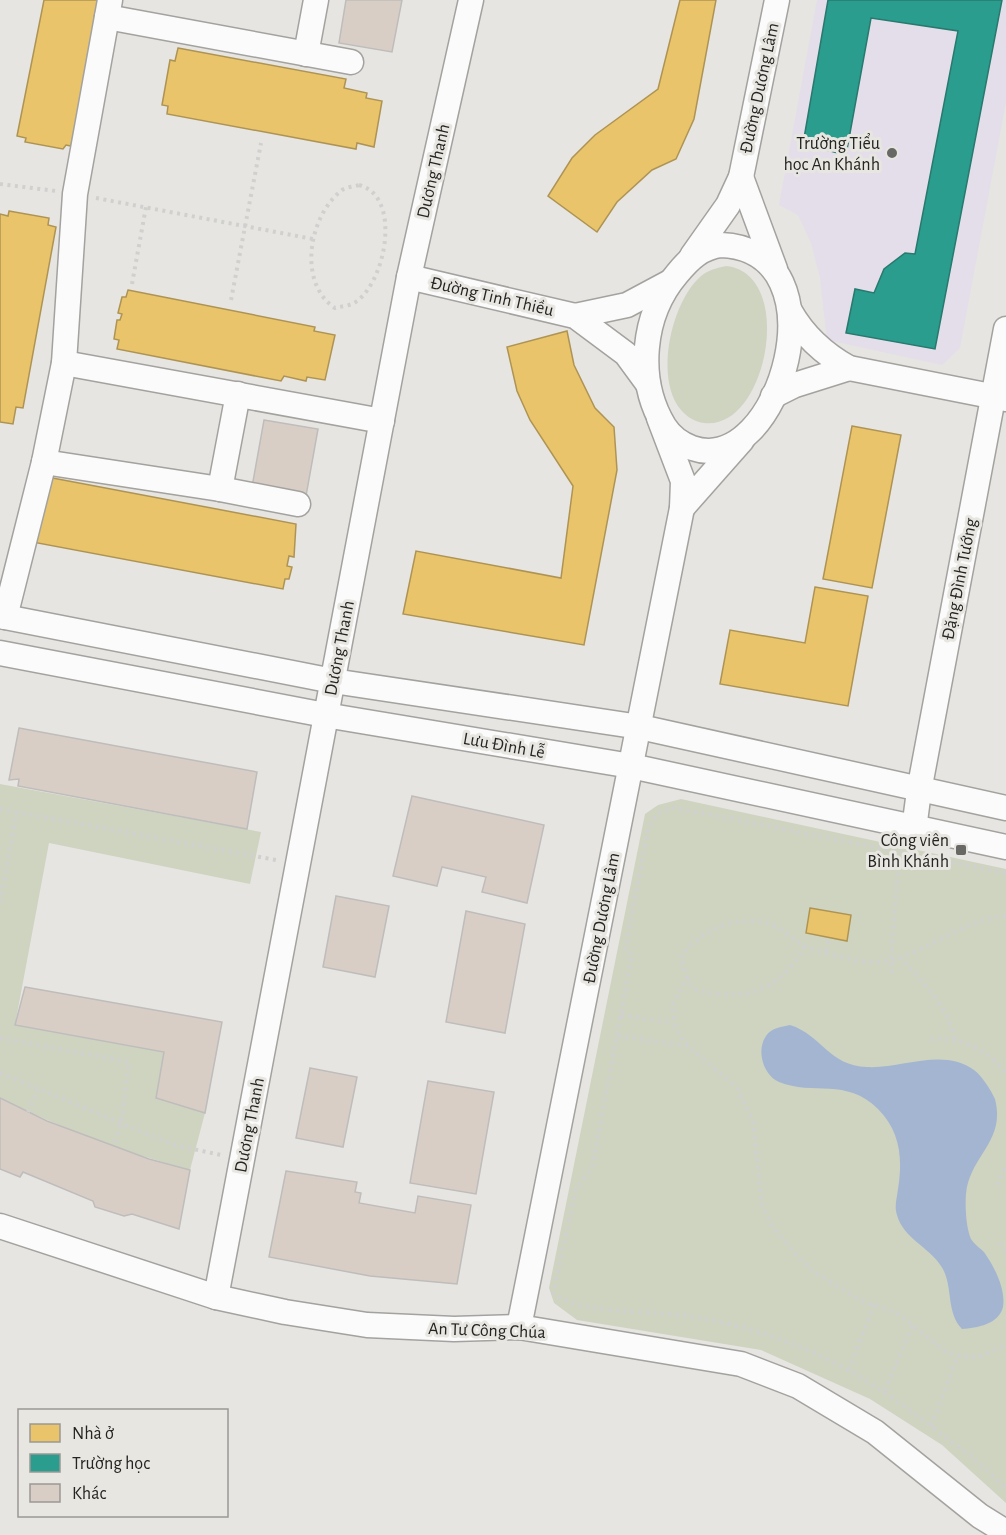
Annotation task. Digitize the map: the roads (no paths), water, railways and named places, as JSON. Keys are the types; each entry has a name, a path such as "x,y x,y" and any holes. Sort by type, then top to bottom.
{"street":[{"path":"306,54 315,0"},
{"name":"Dương Thanh","path":"216,1297 409,277 471,0"},
{"name":"Đường Dương Lâm","path":"691,258 728,204 741,177 777,0"},
{"path":"3,616 44,462 64,363 75,194 108,8 306,54 351,62"},
{"name":"Đường Dương Lâm","path":"741,177 780,279"},
{"path":"682,508 761,418 784,372 791,342 787,307 780,279 761,256 748,249 721,245 703,249 691,258 671,281 653,316 647,342 648,384 659,418 677,441 701,451 721,448 748,432"},
{"name":"Đường Tinh Thiều","path":"409,277 575,316 618,347 648,384"},
{"name":"Đường Tinh Thiều","path":"575,316 627,305 671,281"},
{"path":"787,307 810,339 828,356 849,368 1000,398"},
{"name":"Đặng Đình Tướng","path":"914,829 919,791 1000,398 1006,329"},
{"path":"64,363 382,421"},
{"path":"773,396 795,385 849,368"},
{"path":"220,489 238,394"},
{"name":"Đường Dương Lâm","path":"519,1327 682,508 683,481 659,418"},
{"path":"44,462 220,489 298,504"},
{"name":"Lưu Đình Lễ","path":"3,616 333,681 640,727 919,791 1006,808"},
{"name":"Lưu Đình Lễ","path":"0,653 325,715 631,766 914,829 1006,847"},
{"name":"An Tư Công Chúa","path":"0,1226 216,1297 285,1312 367,1324 454,1329 519,1327 741,1364 798,1386 875,1431 980,1516 1006,1532"}],"water":[{"path":"790,1025 810,1036 834,1056 854,1065 880,1067 935,1059 949,1060 962,1063 974,1070 986,1083 995,1099 996,1126 969,1180 966,1205 971,1239 992,1264 1003,1293 1001,1313 992,1321 981,1326 962,1329 953,1314 945,1273 941,1266 900,1223 896,1202 900,1156 891,1126 878,1109 854,1093 792,1086 773,1079 769,1074 763,1062 763,1042 771,1031"}],"place":[{"name":"Trường Tiểu học An Khánh","path":"892,153"},
{"name":"Công viên Bình Khánh","path":"961,850"}]}
